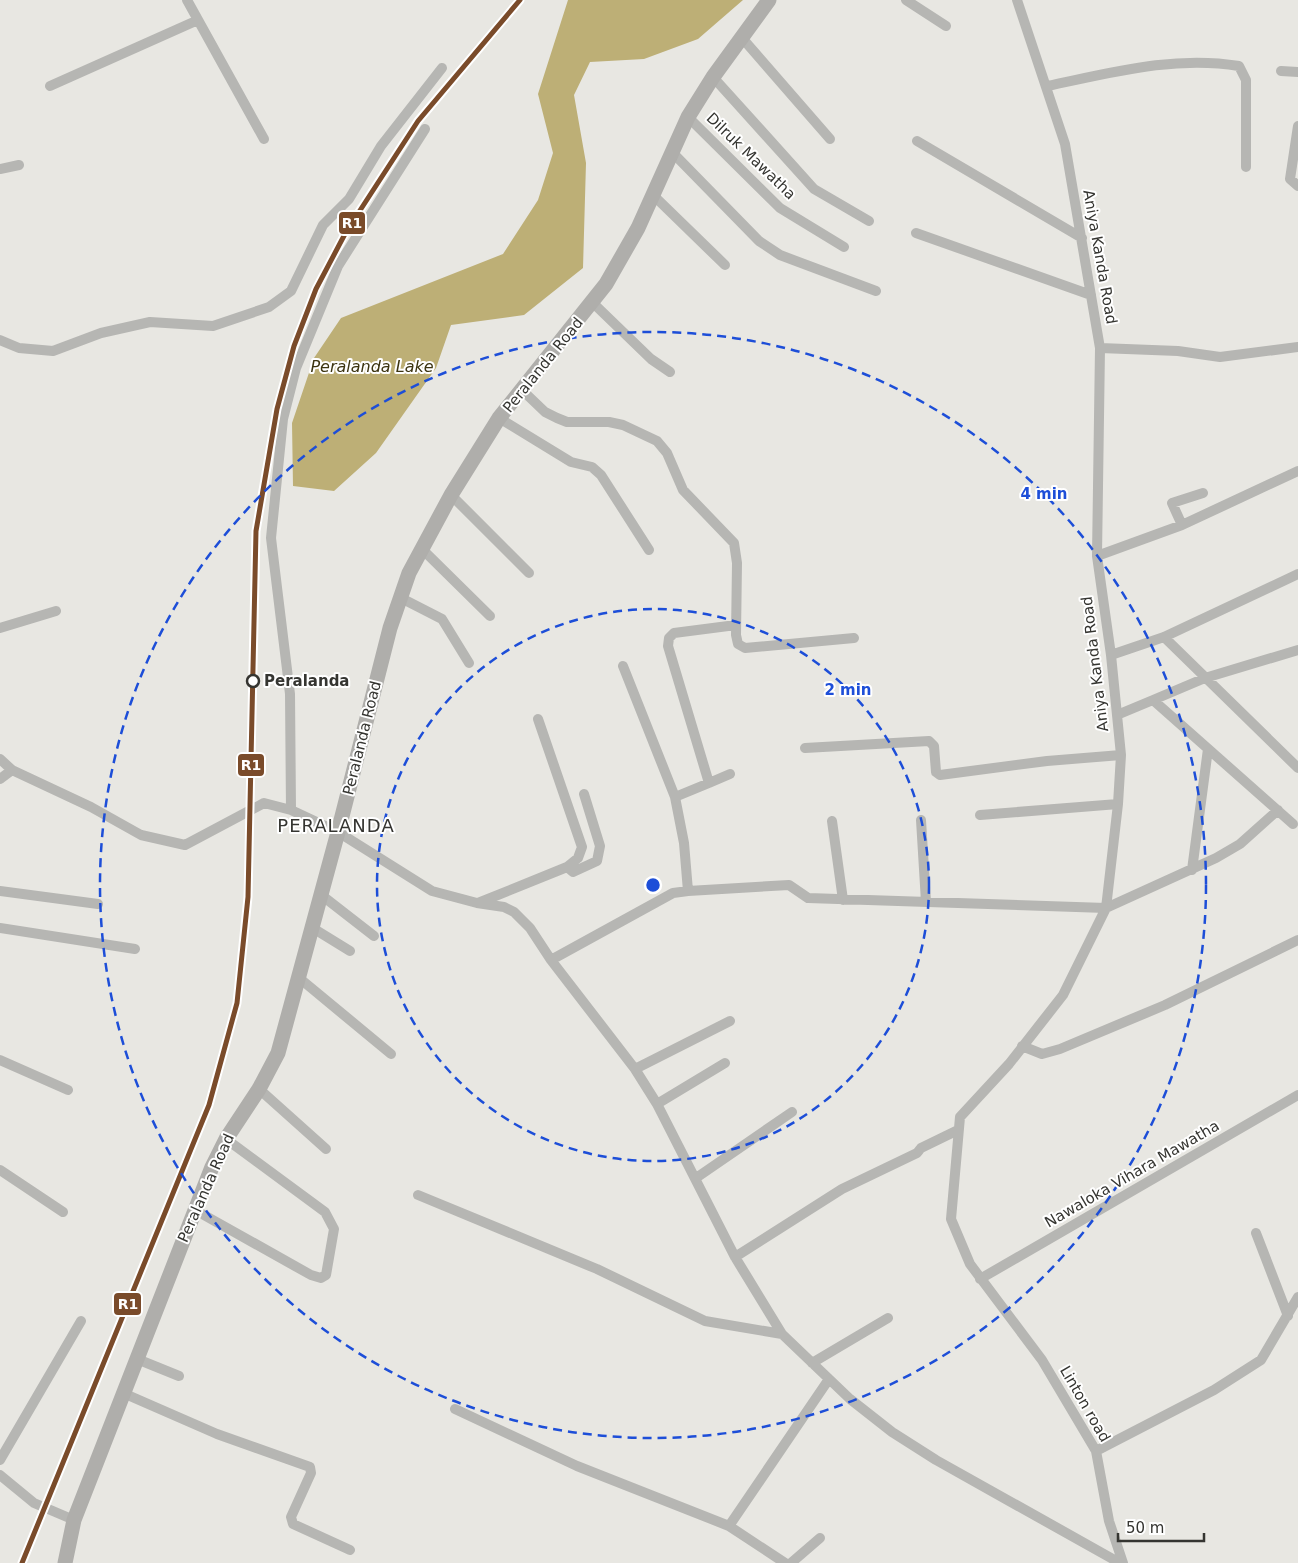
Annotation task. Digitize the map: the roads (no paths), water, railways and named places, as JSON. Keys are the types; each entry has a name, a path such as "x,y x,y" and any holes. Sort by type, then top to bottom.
{"main road":[{"name":"Peralanda Road","path":"65,1563 74,1520 195,1210 226,1139 259,1089 278,1053 399,597 422,548 451,495 500,418 593,303 622,258 688,117 713,77 769,0"}],"street":[{"path":"187,0 264,139"},
{"path":"906,0 946,26"},
{"name":"Aniya Kanda Road","path":"980,1279 970,1264 951,1219 960,1117 1009,1064 1063,995 1106,908 1118,804 1120,755 1111,655 1097,556 1100,348 1065,144 1017,0"},
{"path":"50,86 198,20"},
{"path":"742,39 830,139"},
{"path":"1047,86 1144,66 1218,62 1239,66 1246,80 1246,167"},
{"path":"0,340 19,348 53,351 101,333 150,322 213,326 269,307 291,291 323,225 349,198 382,146 442,68"},
{"path":"1281,71 1298,72"},
{"path":"713,77 814,189 869,221"},
{"name":"Dilruk Mawatha","path":"688,117 780,208 844,247"},
{"path":"1298,126 1290,179 1298,186"},
{"path":"291,810 290,694 271,538 283,419 296,368 338,266 425,129"},
{"path":"916,141 1082,238"},
{"path":"671,151 760,241 780,255 876,291"},
{"path":"0,169 20,165"},
{"path":"653,195 725,265"},
{"path":"916,233 1092,295"},
{"path":"593,303 651,359 670,372"},
{"path":"1100,348 1178,351 1220,357 1298,347"},
{"path":"522,390 545,412 566,422 623,424 657,441 667,453 683,490 734,543 737,563 736,625 738,644 746,648 854,638"},
{"path":"500,418 571,462 592,467 601,475 649,550"},
{"path":"1097,556 1182,525 1298,471"},
{"path":"1182,525 1172,503 1203,493"},
{"path":"451,495 529,573"},
{"path":"422,548 490,616"},
{"path":"1111,655 1164,637 1298,574"},
{"path":"399,597 442,619 469,664"},
{"path":"0,628 56,611"},
{"path":"709,783 668,646 669,638 674,633 736,625"},
{"path":"1164,637 1298,768"},
{"path":"1117,715 1205,678 1298,650"},
{"path":"623,666 675,797 684,843 688,891"},
{"path":"1153,700 1293,824"},
{"path":"477,903 567,868 578,858 582,847 538,719"},
{"path":"804,748 929,741 934,746 936,772 940,775 1047,761 1120,755"},
{"path":"1192,870 1208,749"},
{"path":"0,759 12,770 91,807 141,836 185,845 264,803 291,810 338,832 432,891 477,903 504,907 514,912 530,928 551,960 635,1069 657,1104 735,1257 782,1334 829,1379 892,1432 936,1460 1122,1563"},
{"path":"0,779 12,770"},
{"path":"675,797 730,774"},
{"path":"567,868 573,872 597,861 600,846 584,794"},
{"path":"980,815 1118,804"},
{"path":"551,960 672,893 688,891 789,885 808,898 1106,908 1192,870 1240,844 1278,810"},
{"path":"921,820 926,902"},
{"path":"832,821 843,900"},
{"path":"0,891 98,904"},
{"path":"320,894 374,936"},
{"path":"311,927 350,951"},
{"path":"0,928 135,949"},
{"path":"1022,1046 1042,1054 1060,1049 1165,1005 1298,940"},
{"path":"298,977 391,1054"},
{"path":"635,1069 730,1021"},
{"path":"0,1060 68,1090"},
{"path":"657,1104 725,1063"},
{"path":"259,1089 326,1149"},
{"name":"Nawaloka Vihara Mawatha","path":"980,1279 1298,1095"},
{"path":"696,1178 792,1112"},
{"path":"735,1257 842,1189 917,1153 921,1148 958,1130"},
{"path":"195,1210 311,1275 321,1278 326,1274 334,1229 325,1212 226,1139"},
{"path":"0,1170 63,1212"},
{"path":"418,1195 597,1269 705,1321 782,1334"},
{"path":"1256,1233 1288,1316"},
{"name":"Linton road","path":"980,1279 1042,1360 1096,1451 1109,1521 1122,1563"},
{"path":"1096,1451 1214,1390 1261,1360 1298,1297"},
{"path":"812,1363 888,1318"},
{"path":"0,1460 81,1321"},
{"path":"137,1359 179,1376"},
{"path":"729,1526 829,1379"},
{"path":"123,1393 217,1434 310,1467 311,1473 291,1517 293,1524 350,1550"},
{"path":"455,1409 577,1466 729,1526 785,1563"},
{"path":"0,1475 34,1503 74,1520"},
{"path":"791,1563 820,1538"}],"water":[{"name":"Peralanda Lake","path":"568,0 743,0 698,39 644,59 590,62 574,95 586,163 583,268 524,315 451,325 436,368 376,453 334,491 293,486 292,423 314,358 341,318 503,254 538,200 553,153 538,94"}],"place":[{"name":"Peralanda","path":"253,681"}],"district":[{"name":"PERALANDA","path":"336,825"}]}
